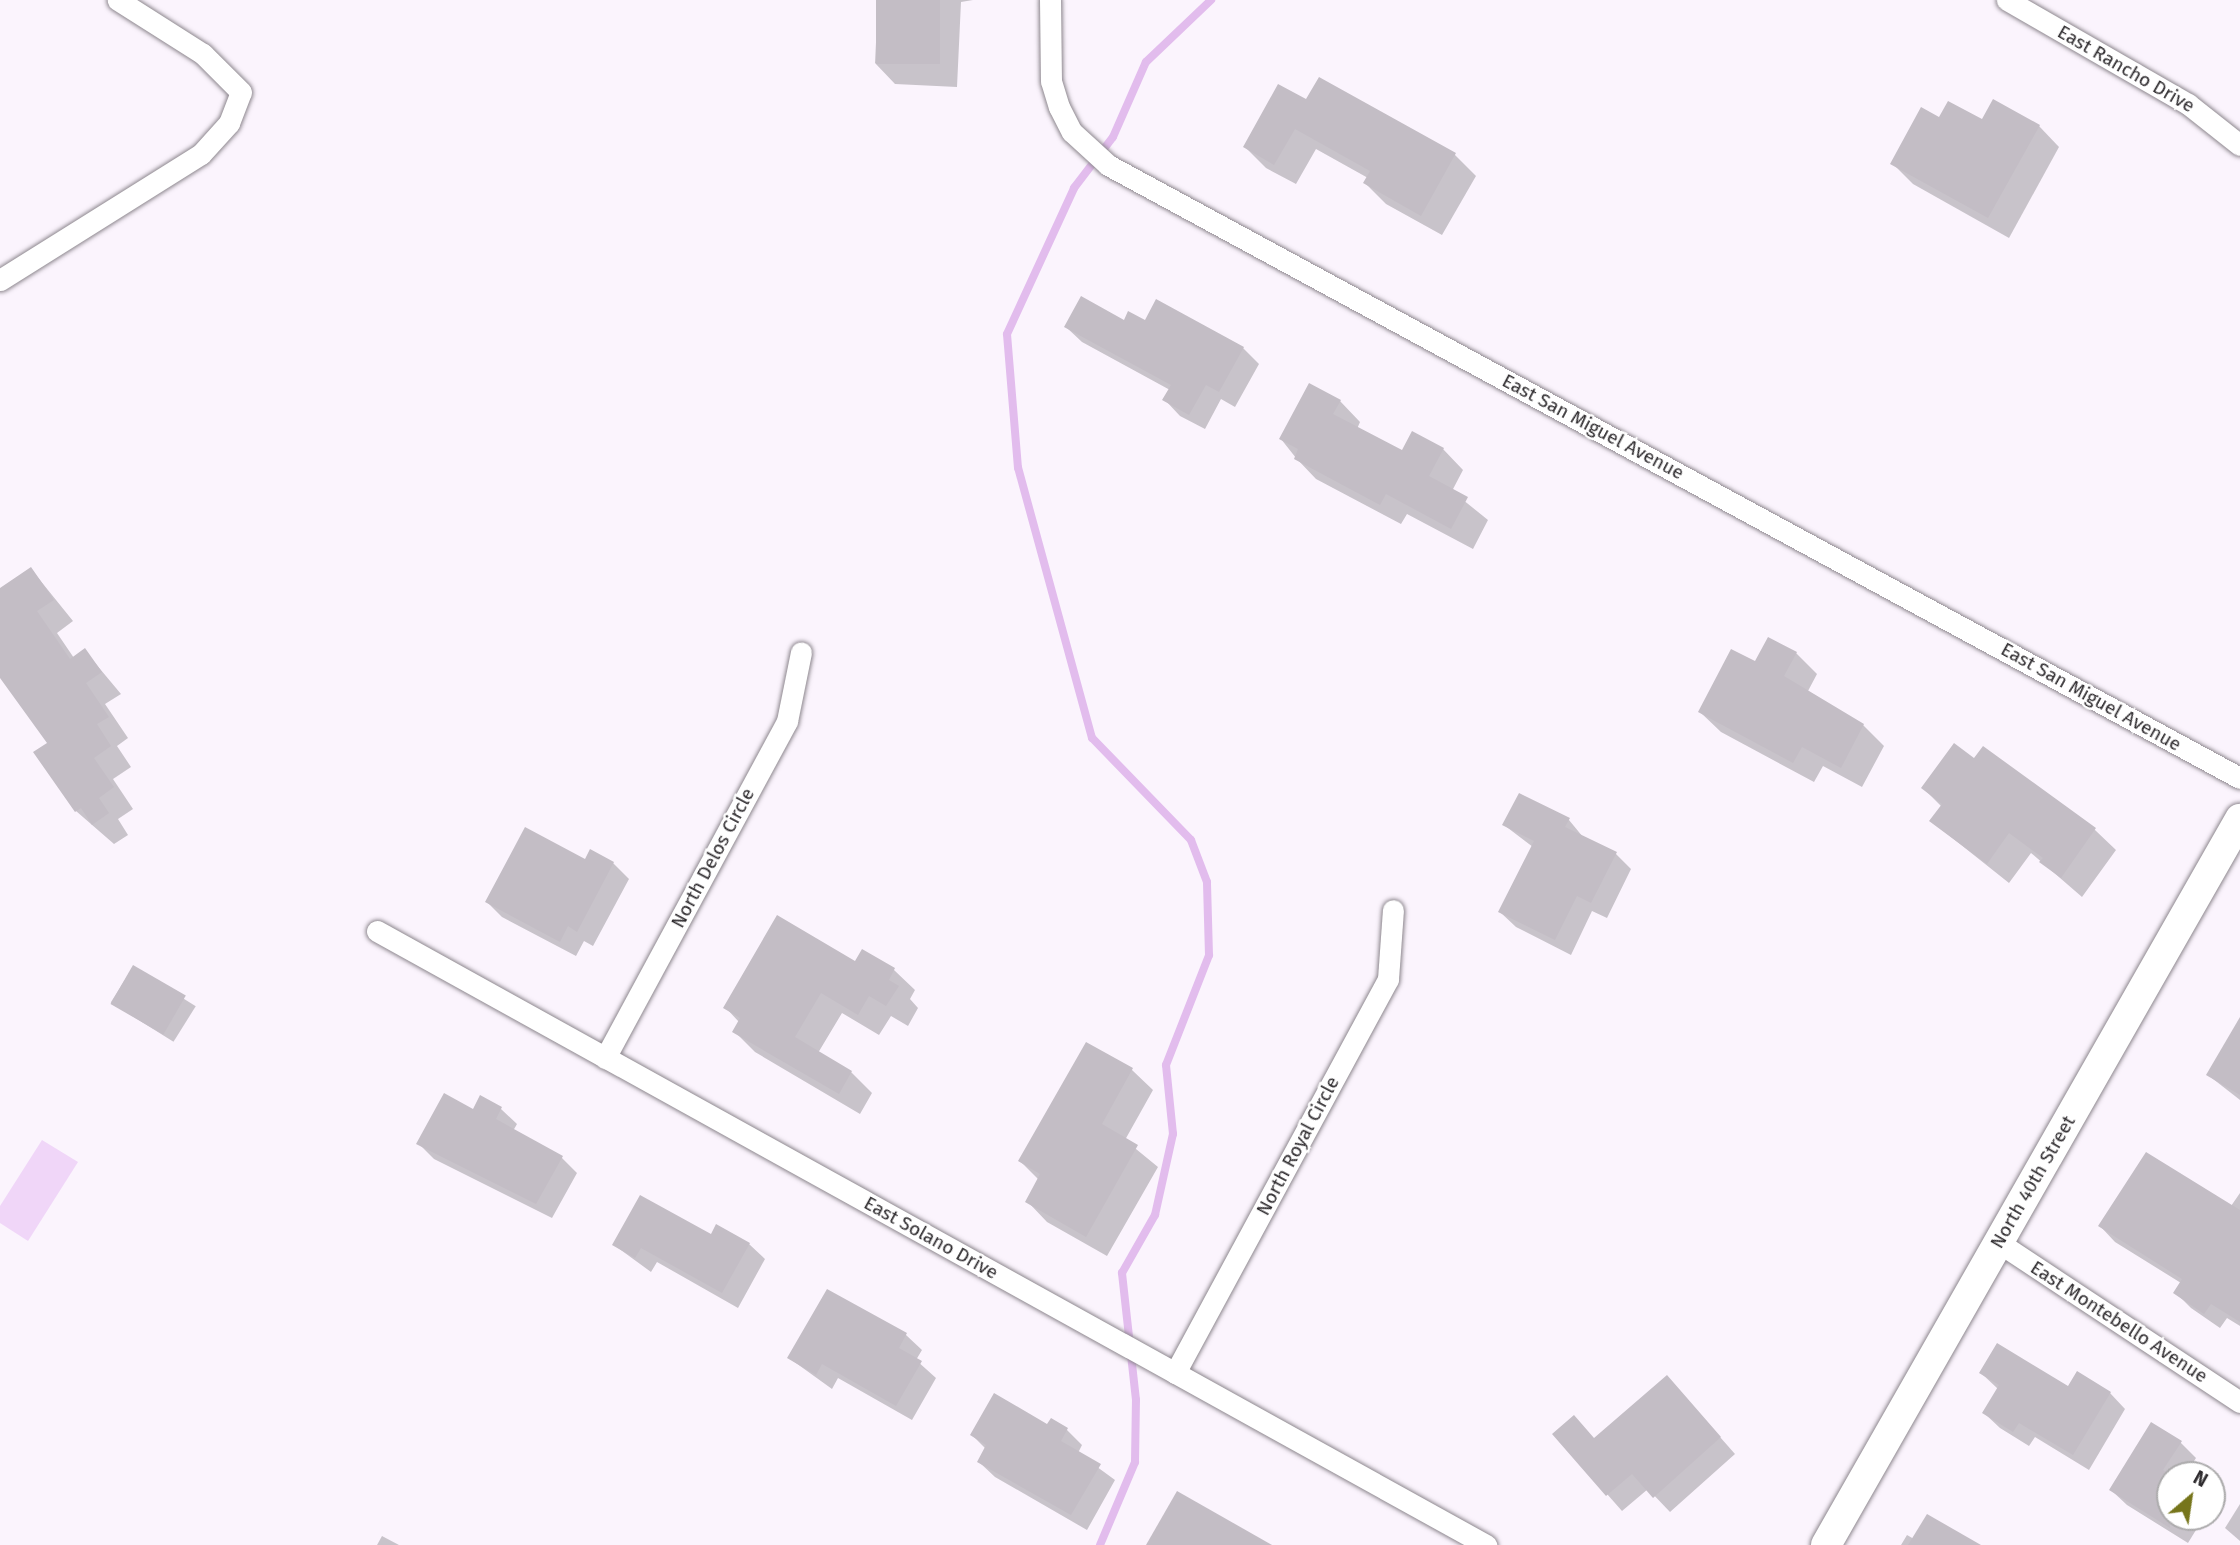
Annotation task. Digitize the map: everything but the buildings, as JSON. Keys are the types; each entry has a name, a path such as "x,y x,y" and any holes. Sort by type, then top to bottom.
{"street":[{"path":"0,280 201,154 229,122 242,92 203,54 118,0"},
{"name":"East San Miguel Avenue","path":"1050,0 1048,48 1059,107 1072,132 1108,165 2240,778"},
{"name":"East Rancho Drive","path":"2007,0 2188,104 2240,145"},
{"name":"North Delos Circle","path":"606,1058 787,721 801,652"},
{"name":"North 40th Street","path":"1826,1545 2240,819"},
{"name":"North Royal Circle","path":"1175,1373 1388,979 1393,910"},
{"name":"East Solano Drive","path":"377,931 1486,1545"},
{"name":"East Montebello Avenue","path":"1998,1242 2240,1402"}],"shaded area":[{"path":"42,1140 78,1162 28,1241 0,1223 0,1206"}],"waterway":[{"path":"1100,1545 1135,1462 1136,1400 1122,1273 1155,1215 1173,1134 1166,1065 1209,955 1207,882 1191,840 1092,738 1018,468 1007,334 1074,188 1113,137 1146,62 1211,0"}]}
